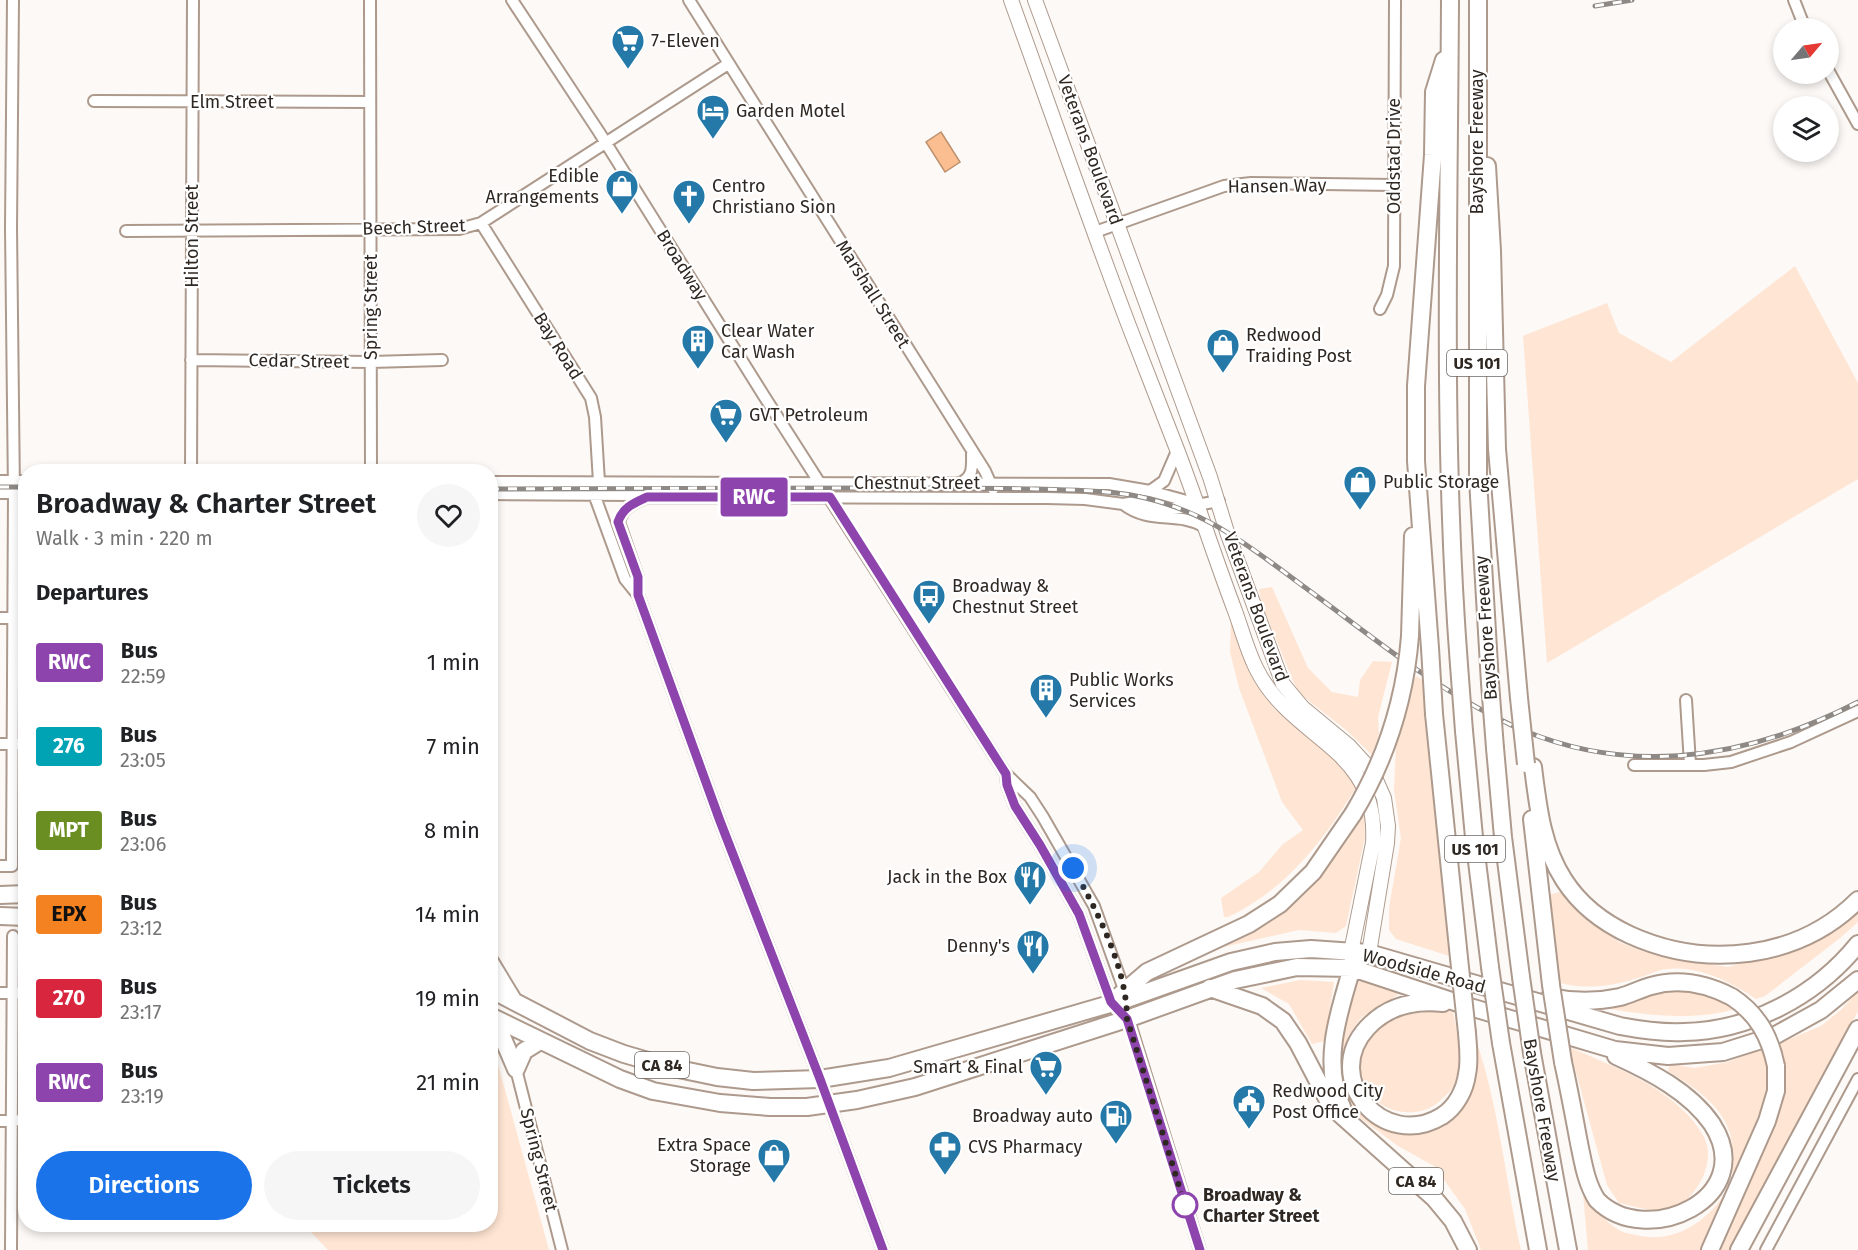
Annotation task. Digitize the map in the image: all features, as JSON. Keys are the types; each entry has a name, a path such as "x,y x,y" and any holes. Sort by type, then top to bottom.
{"highway":[{"name":"Bayshore Freeway","path":"1450,0 1448,431 1459,665 1474,837 1490,967 1501,1044 1538,1250"},
{"name":"Bayshore Freeway","path":"1478,0 1478,479 1490,683 1503,837 1521,977 1532,1053 1568,1250"},
{"path":"1450,42 1434,92 1433,155 1416,386 1416,461 1434,714 1459,958 1467,1033 1467,1075 1459,1098 1445,1114 1426,1123 1404,1126 1380,1118 1361,1101 1352,1079 1352,1058 1359,1038 1373,1022 1392,1009 1413,1004 1439,1003 1470,1007"},
{"path":"1478,42 1490,210 1497,449 1509,589 1530,766 1551,985 1563,1062 1586,1173 1596,1198 1605,1210 1625,1224 1649,1230 1674,1227 1695,1216 1710,1200 1720,1179 1723,1157 1718,1136 1712,1124 1688,1099 1660,1079 1616,1056 1565,1035"},
{"path":"1121,997 1147,972 1249,924 1280,904 1313,872 1353,814 1372,780 1392,731 1406,677 1410,636 1413,495 1416,461"},
{"path":"1530,766 1544,834 1555,864 1564,880 1594,913 1639,939 1691,954 1724,956 1751,953 1779,946 1812,933 1858,900"},
{"path":"0,894 18,894"},
{"path":"0,916 18,916"},
{"name":"Woodside Road","path":"498,1020 620,1079 653,1091 720,1103 760,1107 807,1107 829,1105 915,1087 1127,1019 1210,988 1261,973 1352,960 1368,953 1620,1026 1653,1032 1686,1032 1734,1025 1779,1007 1821,981 1858,944"},
{"name":"Woodside Road","path":"498,993 590,1041 624,1054 669,1067 717,1077 753,1081 820,1079 889,1068 1207,969 1257,956 1311,949 1352,960 1470,1007 1614,1050 1651,1055 1687,1056 1723,1052 1757,1042 1790,1029 1828,1005 1858,980"},
{"path":"1350,1124 1335,1094 1333,1064 1339,1015 1352,960"},
{"path":"498,975 516,1003"},
{"path":"1450,976 1571,1000 1610,999 1651,986 1673,982 1703,985 1732,997 1742,1004 1758,1021 1770,1043 1776,1066 1776,1091 1767,1120 1710,1250"},
{"path":"1210,988 1262,1006 1283,1021 1298,1043 1330,1106 1350,1124"},
{"path":"1739,1250 1858,1029"},
{"path":"498,1030 516,1069"},
{"path":"516,1069 524,1051 540,1041"},
{"name":"CA 84","path":"1350,1124 1434,1198 1453,1221 1468,1250"}],"main road":[{"name":"Veterans Boulevard","path":"1011,0 1131,333 1261,677 1278,702 1351,766 1360,778 1370,801 1374,828 1373,843 1352,960"},
{"name":"Veterans Boulevard","path":"1035,0 1219,501 1227,532 1283,684 1303,708 1361,757 1375,778 1384,798 1388,826 1387,843 1368,953"}],"street":[{"path":"0,866 12,866 6,744 13,618 14,481 6,358 5,228 12,100 13,0"},
{"name":"Hilton Street","path":"191,464 193,0"},
{"name":"Spring Street","path":"370,0 371,464"},
{"name":"Broadway","path":"512,0 605,142 758,388 1006,774 1036,807 1094,906 1200,1250"},
{"name":"Marshall Street","path":"689,0 972,450 991,483 995,498"},
{"name":"Oddstad Drive","path":"1380,309 1389,289 1394,266 1395,0"},
{"path":"1794,0 1801,18"},
{"name":"Beech Street","path":"126,231 459,229 481,223 728,64"},
{"path":"1836,84 1858,124"},
{"path":"0,100 12,100"},
{"name":"Elm Street","path":"94,101 370,102"},
{"name":"Hansen Way","path":"1095,232 1210,190 1237,184 1394,185"},
{"name":"Bay Road","path":"481,223 591,398 595,417 599,482"},
{"name":"Cedar Street","path":"191,360 371,362 442,360"},
{"path":"960,483 967,480 973,467 972,450"},
{"path":"1150,491 1164,481 1177,451"},
{"path":"0,481 18,481"},
{"name":"Chestnut Street","path":"498,483 1109,484 1150,491 1197,504"},
{"path":"0,493 18,493"},
{"name":"Chestnut Street","path":"498,494 1085,499 1123,504 1135,502 1162,508 1180,508 1219,501"},
{"path":"594,494 625,579 638,595 720,821 820,1079 883,1250"},
{"path":"638,595 638,577 618,522 621,513 628,506 647,497"},
{"path":"1123,504 1133,512 1156,518 1185,518 1203,526"},
{"path":"0,618 18,618"},
{"path":"1686,700 1690,764"},
{"path":"1634,765 1718,765 1731,762 1813,734 1858,711"},
{"name":"Broadway","path":"1006,774 1007,785 1015,806 1079,914 1121,997 1127,1019"},
{"path":"8,1248 13,1120 13,936"},
{"path":"0,993 18,993"},
{"name":"Spring Street","path":"516,1069 562,1250"},
{"path":"1766,1250 1858,1079"},
{"path":"0,1121 18,1120"}],"shaded area":[{"path":"941,132 960,162 945,172 926,142"},
{"path":"1795,266 1858,383 1858,479 1547,663 1523,336 1607,303 1619,333 1671,362"},
{"path":"1272,587 1308,668 1332,692 1358,697 1360,680 1373,661 1392,662 1378,717 1379,734 1372,755 1346,730 1300,694 1261,602 1259,589"},
{"path":"1231,619 1247,666 1274,709 1326,751 1357,786 1317,844 1286,877 1249,906 1224,917 1221,898 1259,872 1283,844 1303,830 1282,802 1239,688 1230,652"},
{"path":"1417,676 1423,681 1449,956 1396,939 1389,930 1389,908 1401,838 1394,790 1396,744 1411,683"},
{"path":"1364,805 1365,837 1346,926 1336,933 1299,930 1223,947 1286,911 1312,887 1334,858"},
{"path":"1564,891 1586,918 1619,942 1645,952 1689,962 1728,967 1772,955 1858,908 1858,922 1765,996 1756,999 1711,975 1673,968 1609,985 1590,987 1570,985 1560,983 1547,895"},
{"path":"1300,980 1334,982 1325,1041 1312,1044 1289,1004 1261,988"},
{"path":"1359,980 1404,991 1361,1018 1348,1036 1344,1075 1353,1099 1405,1130 1463,1102 1475,1037 1496,1116 1521,1250 1481,1250 1465,1209 1434,1166 1398,1146 1356,1115 1344,1097 1338,1070 1346,1012"},
{"path":"1697,988 1739,1008 1704,1015 1669,1016 1599,1007 1650,990"},
{"path":"1858,991 1858,1011 1731,1250 1716,1250 1764,1140 1780,1111 1784,1076 1780,1043 1821,1026 1842,1009"},
{"path":"1429,1007 1453,1012 1459,1058 1454,1085 1439,1102 1426,1110 1402,1112 1391,1109 1381,1104 1366,1088 1360,1066 1361,1050 1381,1019"},
{"path":"1569,1047 1636,1077 1667,1097 1696,1124 1706,1142 1707,1163 1699,1184 1684,1201 1665,1210 1619,1203 1607,1185"},
{"path":"1763,1048 1769,1062 1770,1088 1731,1182 1732,1144 1721,1115 1699,1092 1668,1071 1670,1064 1695,1068 1728,1062"},
{"path":"498,1064 549,1250 328,1250 311,1232 498,1232"},
{"path":"1726,1192 1702,1250 1588,1250 1583,1194 1603,1218 1619,1230 1650,1237 1676,1234 1688,1229 1709,1213"}],"railway":[{"path":"1595,6 1632,0"},
{"path":"0,487 18,487"},
{"path":"498,489 985,488 1084,490 1131,495 1180,509 1223,530 1243,542 1396,655 1445,688 1495,717 1540,737 1586,750 1632,756 1678,756 1724,750 1769,739 1858,702"}],"bus line":[{"name":"RWC","path":"883,1250 820,1079 720,821 638,595 638,577 618,522 621,513 628,506 647,497 830,497 1006,774 1007,785 1015,806 1079,914 1111,1002 1127,1019 1200,1250"}],"place":[{"name":"7-Eleven","path":"628,70"},
{"name":"Garden Motel","path":"713,140"},
{"name":"Edible Arrangements","path":"622,215"},
{"name":"Centro Christiano Sion","path":"689,225"},
{"name":"Clear Water Car Wash","path":"698,370"},
{"name":"Redwood Traiding Post","path":"1223,374"},
{"name":"GVT Petroleum","path":"726,444"},
{"name":"Public Storage","path":"1360,511"},
{"name":"Broadway & Chestnut Street","path":"929,625"},
{"name":"Public Works Services","path":"1046,719"},
{"name":"Jack in the Box","path":"1030,906"},
{"name":"Denny's","path":"1033,975"},
{"name":"Smart & Final","path":"1046,1096"},
{"name":"Redwood City Post Office","path":"1249,1130"},
{"name":"Broadway auto","path":"1116,1145"},
{"name":"CVS Pharmacy","path":"945,1176"},
{"name":"Extra Space Storage","path":"774,1184"},
{"name":"Broadway & Charter Street","path":"1185,1205"}],"route":[{"path":"1073,868 1094,906 1116,964 1127,999 1127,1019 1185,1205"}]}
